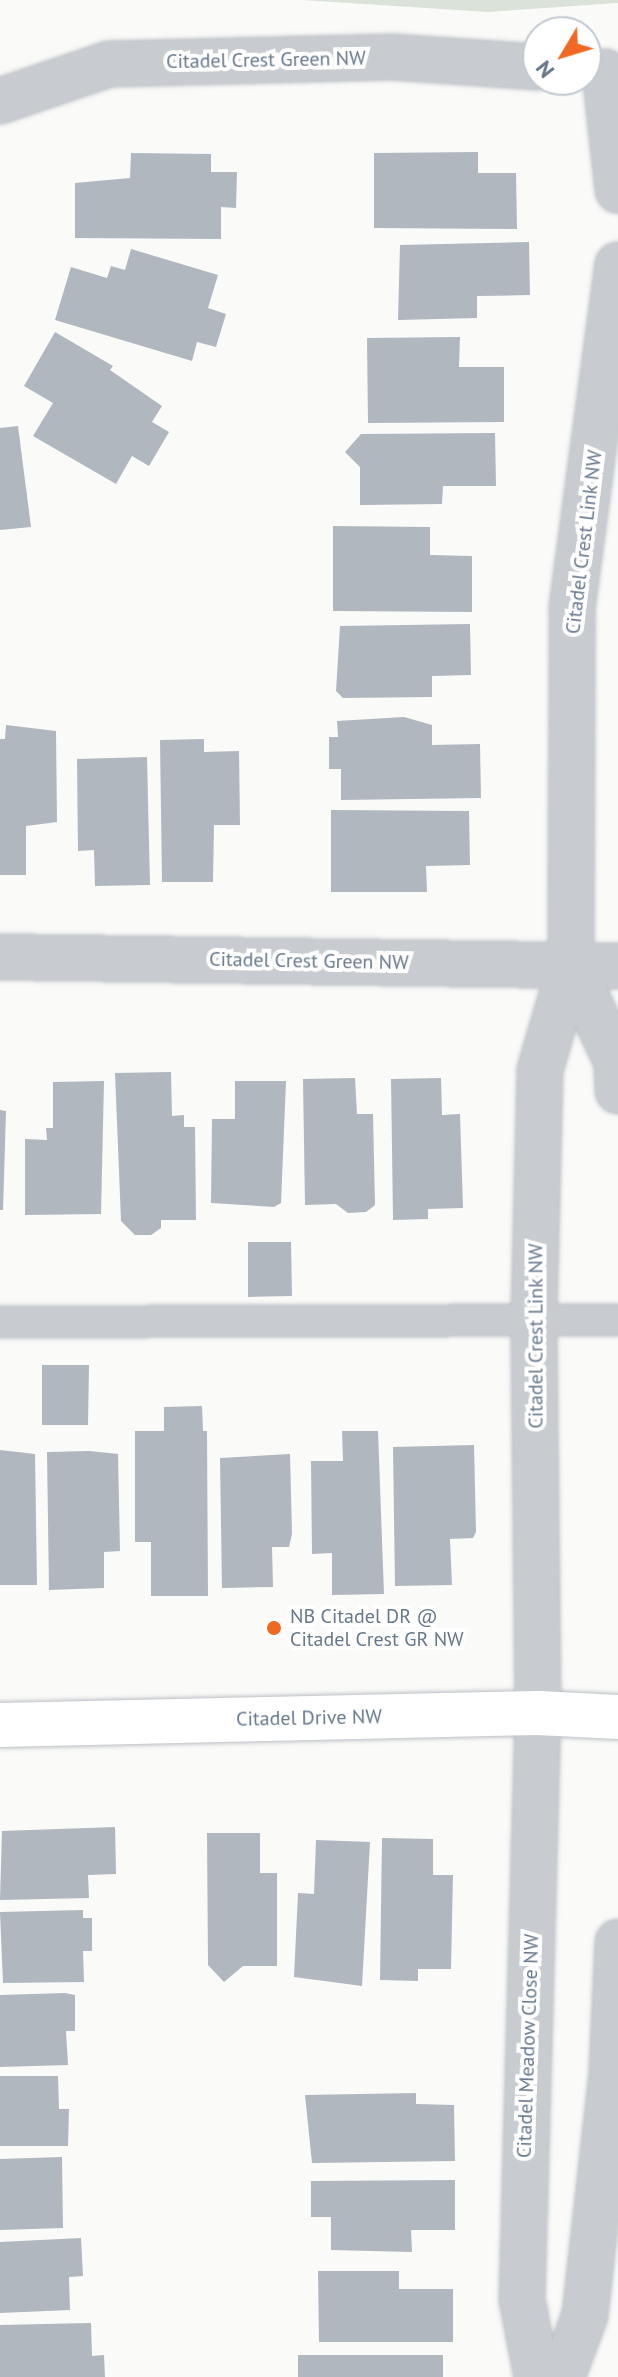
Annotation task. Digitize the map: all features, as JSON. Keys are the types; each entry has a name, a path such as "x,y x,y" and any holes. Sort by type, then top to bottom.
{"street":[{"name":"Citadel Crest Green NW","path":"0,101 109,64 392,57 522,66"},
{"path":"603,70 618,190"},
{"name":"Citadel Crest Link NW","path":"538,1713 534,1317 540,1070 571,964 572,608 609,360 618,265"},
{"name":"Citadel Crest Green NW","path":"0,957 618,966"},
{"name":"Citadel Crest Link NW","path":"571,964 617,1062 618,1091"},
{"name":"Citadel Drive NW","path":"0,1725 538,1713 618,1717"},
{"name":"Citadel Meadow Close NW","path":"537,2377 522,2299 538,1713"},
{"path":"562,2377 585,2315 612,2073 618,1942"}],"lane":[{"path":"0,1322 534,1317 618,1320"}],"shaded area":[{"path":"302,0 618,0 618,3 488,12"}],"building":[{"path":"478,152 478,173 516,173 517,229 374,228 374,153"},
{"path":"131,153 211,154 211,172 237,172 236,208 221,207 221,239 75,238 75,183 130,178"},
{"path":"529,242 530,295 477,296 477,318 398,320 400,245"},
{"path":"131,249 218,275 208,308 226,314 216,347 197,342 192,361 55,320 71,267 107,278 111,266 125,270"},
{"path":"55,332 113,366 110,370 162,406 152,422 169,432 149,466 132,456 116,484 33,436 53,403 24,386"},
{"path":"460,337 459,367 504,367 504,422 368,423 367,338"},
{"path":"18,426 31,527 0,530 0,428"},
{"path":"495,433 496,486 443,486 442,504 360,505 360,467 345,452 361,434"},
{"path":"333,526 430,527 430,555 472,556 472,612 333,611"},
{"path":"470,624 471,675 432,676 432,697 343,698 336,691 340,626"},
{"path":"404,717 432,725 432,745 480,744 481,798 341,800 341,769 329,769 329,737 338,737 337,721"},
{"path":"6,725 56,731 57,822 26,826 26,875 0,875 0,739 5,739"},
{"path":"204,739 204,752 239,751 240,825 214,825 213,882 162,882 160,740"},
{"path":"147,757 150,885 95,886 94,850 78,851 77,759"},
{"path":"331,810 469,811 470,865 426,866 427,892 331,892"},
{"path":"171,1072 172,1116 184,1115 184,1127 195,1127 196,1220 161,1220 161,1228 151,1235 135,1235 121,1221 115,1073"},
{"path":"355,1078 357,1114 373,1114 375,1205 366,1212 348,1213 336,1204 305,1205 303,1079"},
{"path":"441,1078 442,1115 460,1114 463,1208 428,1209 428,1219 393,1220 391,1079"},
{"path":"104,1081 101,1214 25,1215 25,1139 47,1140 46,1128 53,1128 53,1082"},
{"path":"235,1081 286,1081 281,1203 274,1207 211,1203 212,1119 235,1119"},
{"path":"0,1110 6,1111 3,1210 0,1210"},
{"path":"248,1242 291,1242 292,1296 248,1297"},
{"path":"42,1365 89,1365 88,1425 42,1425"},
{"path":"202,1406 203,1431 207,1431 208,1596 151,1596 151,1542 135,1542 135,1431 164,1431 164,1407"},
{"path":"342,1431 378,1431 384,1594 332,1595 332,1553 312,1554 311,1461 343,1461"},
{"path":"474,1445 476,1532 473,1538 450,1539 452,1585 395,1586 393,1447"},
{"path":"0,1450 35,1454 37,1585 0,1585"},
{"path":"47,1452 118,1454 120,1551 104,1552 104,1588 49,1590"},
{"path":"290,1454 292,1534 289,1547 272,1547 273,1587 222,1588 220,1458"},
{"path":"115,1827 116,1874 88,1875 89,1898 0,1900 2,1831"},
{"path":"207,1833 260,1833 260,1873 277,1873 277,1966 243,1966 224,1982 208,1965"},
{"path":"382,1838 433,1839 433,1875 453,1875 451,1969 418,1969 418,1981 380,1980"},
{"path":"316,1840 370,1842 362,1986 294,1977 298,1893 314,1894"},
{"path":"83,1910 83,1918 92,1918 92,1951 83,1951 84,1982 3,1983 0,1912"},
{"path":"0,1995 75,1995 75,2031 66,2031 68,2065 0,2067"},
{"path":"0,2076 58,2076 59,2109 69,2109 68,2146 0,2146"},
{"path":"416,2093 416,2104 454,2105 455,2161 312,2163 305,2095"},
{"path":"62,2157 63,2228 0,2230 0,2159"},
{"path":"455,2180 455,2230 411,2230 412,2252 331,2250 331,2217 311,2217 311,2181"},
{"path":"81,2238 83,2276 69,2277 70,2310 0,2313 0,2242"},
{"path":"318,2271 399,2271 399,2289 453,2289 453,2342 319,2342"},
{"path":"91,2323 92,2356 104,2355 105,2377 0,2377 0,2325"},
{"path":"298,2355 443,2355 443,2377 298,2377"}],"place":[{"name":"NB Citadel DR @ Citadel Crest GR NW","path":"274,1628"}]}
